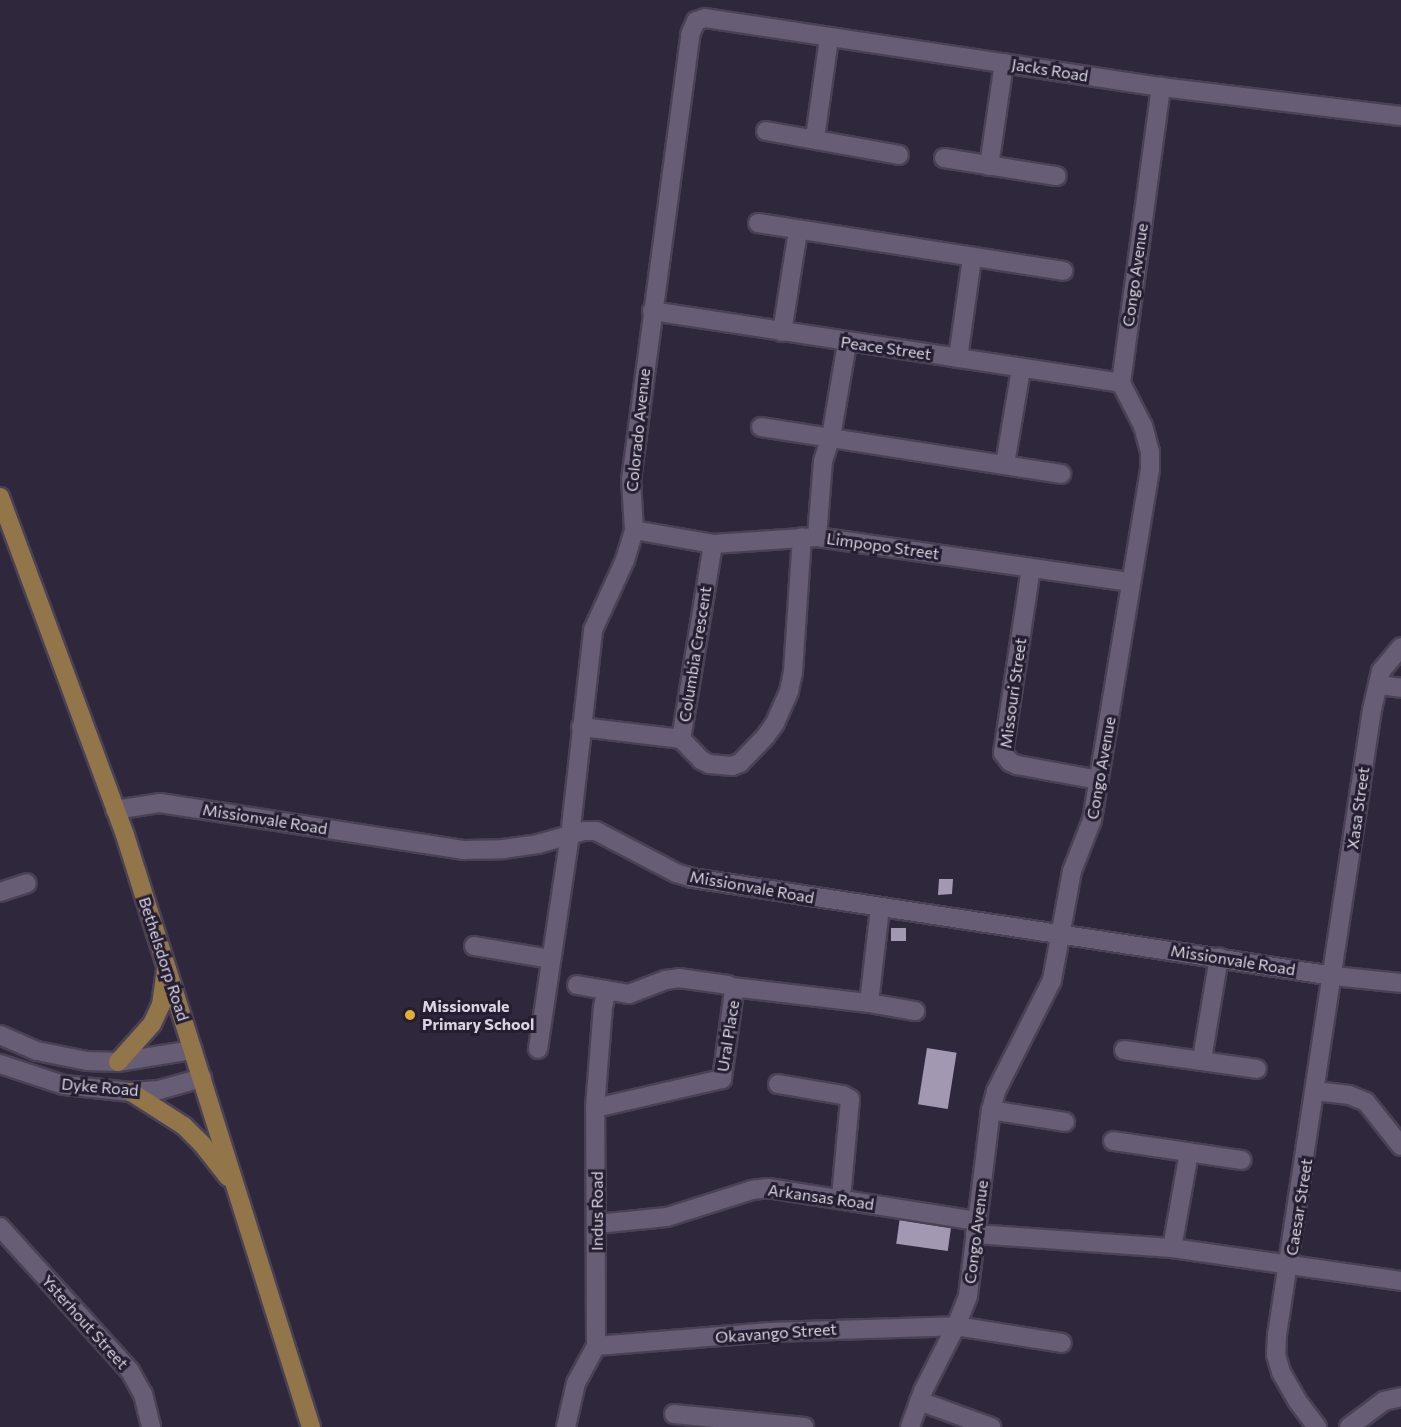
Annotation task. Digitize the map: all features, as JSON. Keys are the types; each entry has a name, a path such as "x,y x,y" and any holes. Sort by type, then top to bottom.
{"main road":[{"name":"Bethelsdorp Road","path":"0,496 115,810 166,963 311,1427"},
{"path":"118,1062 152,1024 165,985 166,963"},
{"path":"131,1092 184,1126 202,1144 240,1196"}],"street":[{"name":"Jacks Road","path":"699,19 1161,87 1401,116"},
{"name":"Colorado Avenue","path":"538,1049 570,836 593,630 625,560 634,530 631,480 652,311 690,34 699,19"},
{"path":"815,138 829,38"},
{"path":"989,166 1004,63"},
{"name":"Congo Avenue","path":"910,1427 919,1401 956,1326 968,1296 991,1110 1003,1072 1045,997 1062,933 1072,871 1089,832 1099,780 1150,470 1150,452 1143,426 1121,383 1161,87"},
{"path":"766,131 815,138 899,155"},
{"path":"944,158 1057,176"},
{"path":"758,224 1063,271"},
{"path":"782,332 798,231"},
{"path":"958,358 972,258"},
{"name":"Peace Street","path":"652,311 847,343 1121,383"},
{"name":"Columbia Crescent","path":"713,544 681,739 701,760 709,764 732,766 740,763 752,753 775,723 784,705 793,672 809,537 823,461 831,437 847,343"},
{"path":"1005,464 1021,369"},
{"path":"761,427 1061,474"},
{"name":"Limpopo Street","path":"634,530 713,544 809,537 1131,582"},
{"name":"Missouri Street","path":"1031,568 1003,753 1010,762 1017,765 1099,780"},
{"name":"Xasa Street","path":"1333,976 1378,685 1381,671 1401,647"},
{"path":"1378,685 1401,688"},
{"path":"581,727 681,739"},
{"name":"Missionvale Road","path":"115,810 160,803 464,850 503,849 570,836 584,831 596,831 676,873 692,878 1333,976 1401,983"},
{"path":"0,892 27,884"},
{"path":"869,1003 880,908"},
{"path":"474,946 551,959"},
{"path":"1202,1059 1219,957"},
{"name":"Caesar Street","path":"1317,1427 1297,1400 1281,1372 1276,1356 1333,976"},
{"name":"Ural Place","path":"577,985 629,994 665,980 679,978 732,987 735,995 722,1079 595,1108"},
{"path":"732,987 869,1003 915,1011"},
{"name":"Indus Road","path":"566,1427 576,1383 596,1346 595,1108 603,1007 607,990"},
{"name":"Dyke Road","path":"0,1035 37,1051 62,1058 118,1062 193,1050"},
{"path":"1124,1050 1202,1059 1257,1069"},
{"name":"Dyke Road","path":"0,1064 64,1085 131,1092 170,1088 202,1078"},
{"path":"778,1084 843,1095 850,1099 841,1198"},
{"path":"1316,1092 1349,1095 1366,1102 1401,1146"},
{"path":"991,1110 1065,1122"},
{"path":"1113,1141 1242,1160"},
{"path":"1172,1248 1189,1153"},
{"name":"Arkansas Road","path":"597,1224 667,1218 752,1190 768,1188 841,1198 976,1228 1172,1248 1259,1263 1401,1281"},
{"name":"Ysterhout Street","path":"0,1227 134,1376 143,1394 151,1427"},
{"name":"Okavango Street","path":"596,1346 770,1332 956,1326 1062,1343"},
{"path":"1349,1427 1384,1401 1401,1397"},
{"path":"919,1401 991,1427"},
{"path":"674,1414 804,1427"}],"building":[{"path":"939,879 953,879 952,894 938,895"},
{"path":"891,928 906,928 906,941 891,941"},
{"path":"927,1048 957,1053 948,1109 918,1104"},
{"path":"900,1217 951,1224 948,1251 896,1244"}],"place":[{"name":"Missionvale Primary School","path":"410,1015"}]}
